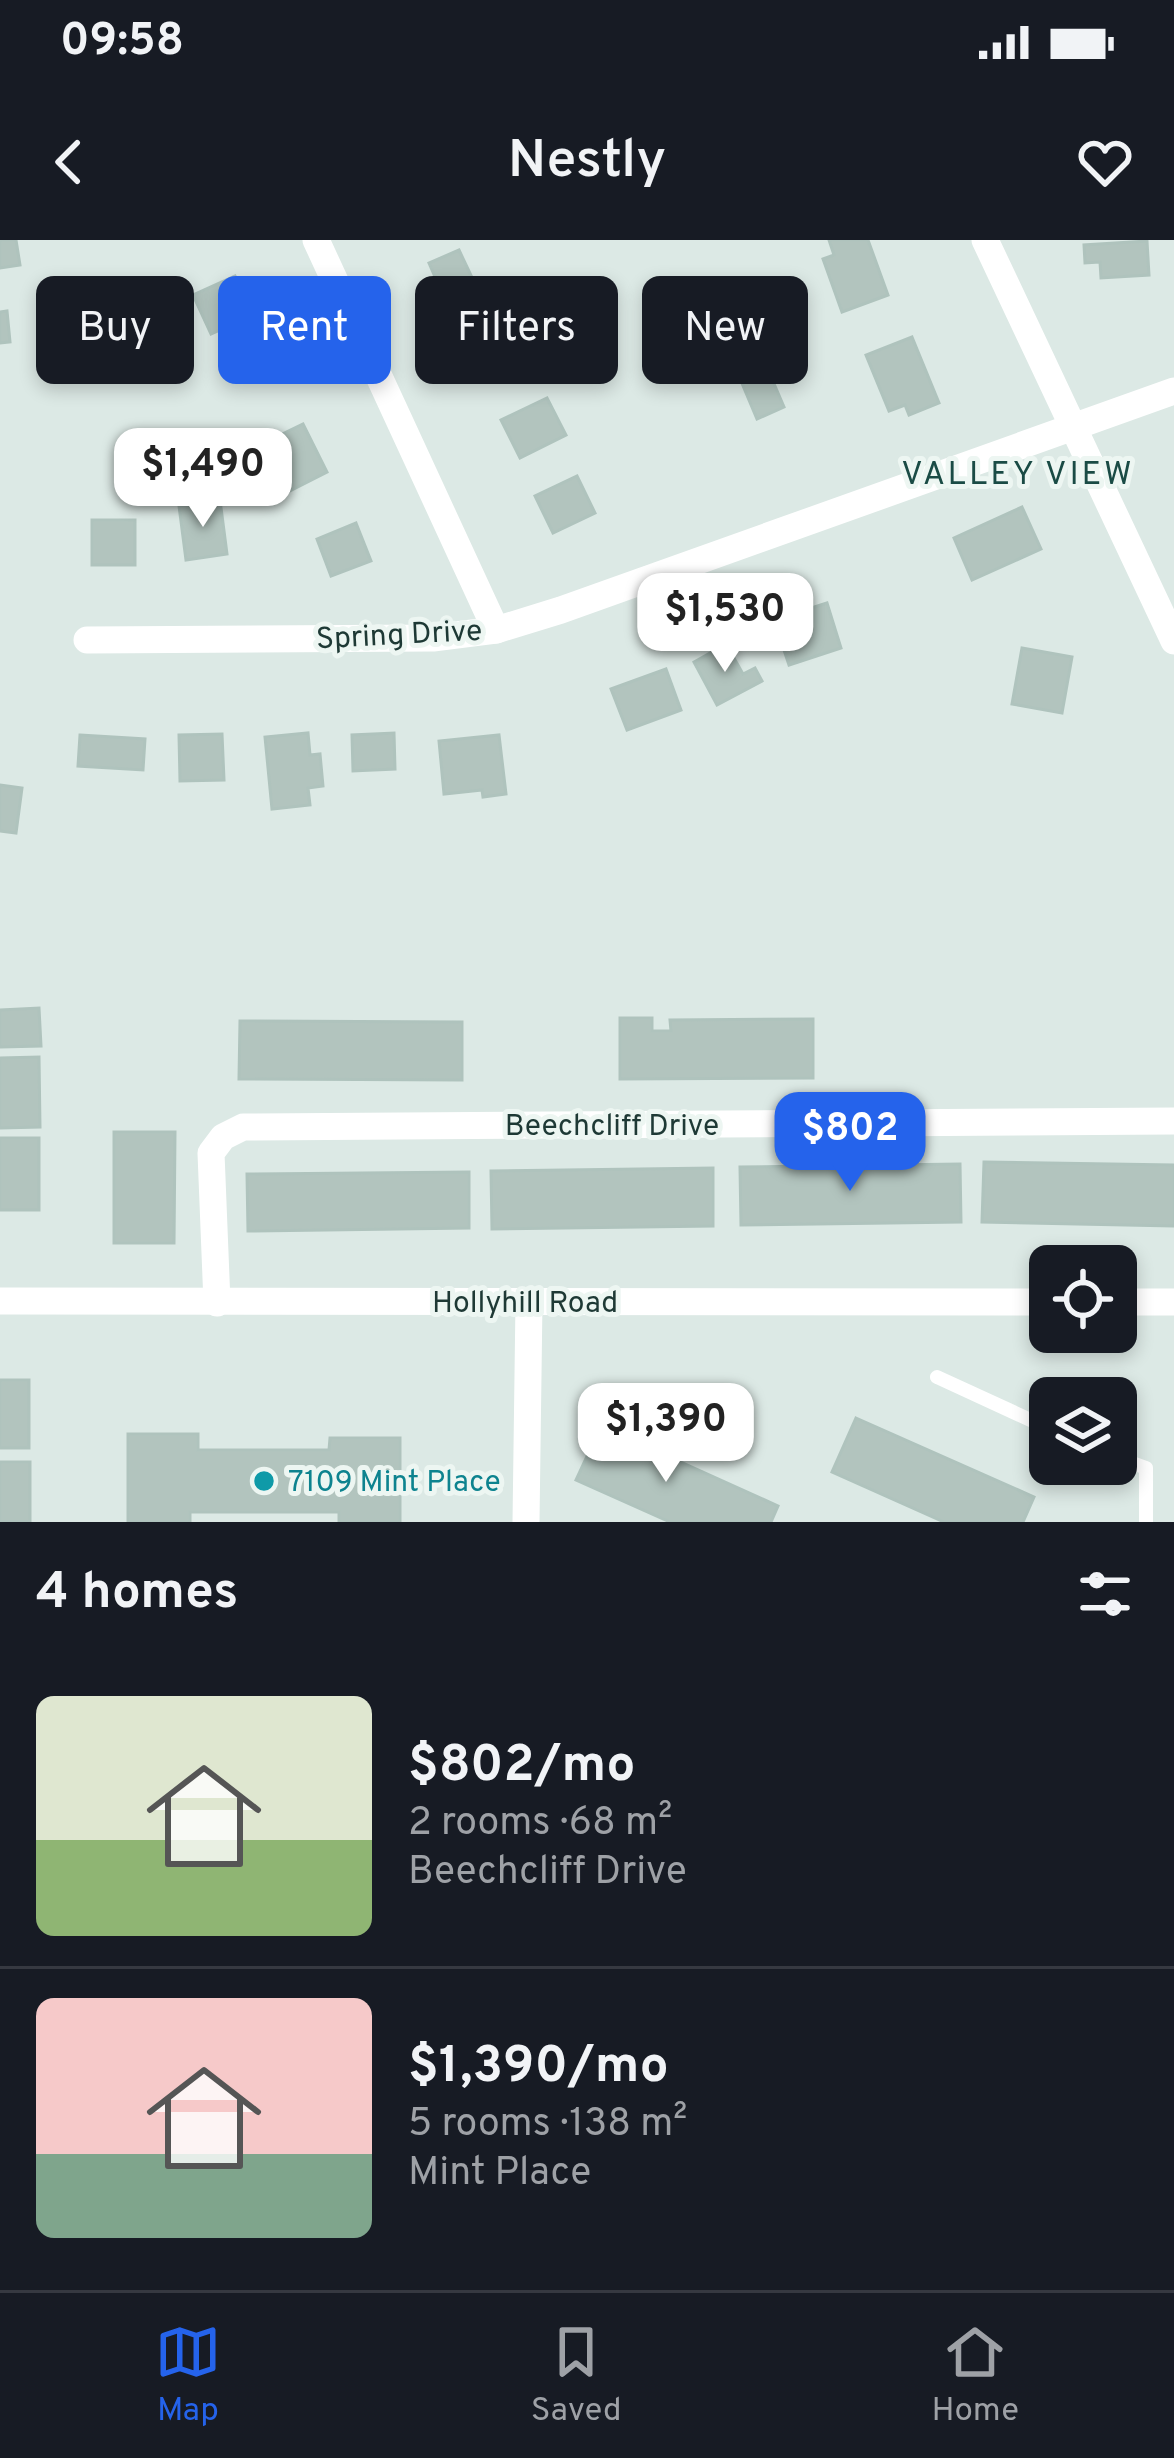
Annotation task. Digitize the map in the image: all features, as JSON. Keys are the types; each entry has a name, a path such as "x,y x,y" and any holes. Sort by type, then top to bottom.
{"street":[{"path":"316,240 496,629"},
{"path":"986,240 1174,641"},
{"name":"Spring Drive","path":"87,640 433,638 496,629 561,610 1174,391"},
{"name":"Beechcliff Drive","path":"218,1303 211,1153 223,1137 243,1127 1174,1120"},
{"name":"Hollyhill Road","path":"0,1301 1029,1302"},
{"path":"526,1522 529,1301"},
{"path":"1137,1302 1174,1302"}],"lane":[{"path":"937,1377 1029,1419"},
{"path":"1137,1464 1146,1468 1146,1522"}],"building":[{"path":"0,240 16,240 20,265 0,268"},
{"path":"829,240 868,240 888,295 842,312 823,259 834,255"},
{"path":"1147,241 1149,275 1101,278 1100,262 1085,263 1084,245"},
{"path":"459,250 471,276 435,276 429,263"},
{"path":"218,284 218,331 211,334 194,295"},
{"path":"7,311 10,342 0,343 0,312"},
{"path":"912,337 939,403 909,415 905,405 889,411 866,355"},
{"path":"742,384 774,384 784,407 757,419"},
{"path":"547,398 566,435 520,458 501,420"},
{"path":"303,424 327,472 274,499 258,466 274,458 266,442"},
{"path":"577,476 595,513 553,533 535,496"},
{"path":"220,500 227,554 186,560 179,506"},
{"path":"1022,507 1041,549 972,580 954,538"},
{"path":"92,520 135,520 135,565 92,565"},
{"path":"356,523 371,561 331,576 317,539"},
{"path":"827,603 841,648 789,665 774,620"},
{"path":"726,644 743,674 755,668 762,681 717,705 694,662"},
{"path":"1022,648 1072,657 1062,713 1012,704"},
{"path":"666,669 681,710 627,730 611,689"},
{"path":"308,733 310,755 320,754 323,786 308,788 310,805 272,809 265,737"},
{"path":"394,733 395,769 353,771 352,735"},
{"path":"222,734 224,780 180,781 179,735"},
{"path":"80,735 145,739 143,770 78,766"},
{"path":"499,735 506,794 483,797 482,790 444,794 439,741"},
{"path":"0,785 22,788 16,833 0,831"},
{"path":"39,1008 41,1046 0,1047 0,1010"},
{"path":"620,1018 652,1018 652,1031 671,1031 670,1020 813,1019 813,1078 620,1079"},
{"path":"240,1021 462,1022 462,1080 239,1079"},
{"path":"39,1057 40,1127 0,1128 0,1058"},
{"path":"114,1132 175,1132 174,1243 114,1243"},
{"path":"0,1138 39,1138 39,1210 0,1210"},
{"path":"984,1162 1174,1165 1174,1226 982,1222"},
{"path":"960,1164 961,1222 741,1225 740,1167"},
{"path":"713,1168 713,1226 492,1229 491,1171"},
{"path":"469,1172 469,1228 248,1231 247,1174"},
{"path":"0,1380 29,1380 29,1448 0,1448"},
{"path":"856,1418 1034,1497 1023,1522 944,1522 832,1472"},
{"path":"601,1426 778,1506 771,1522 670,1522 576,1480"},
{"name":"7109 Mint Place","path":"128,1434 198,1434 198,1450 329,1450 330,1438 400,1438 400,1522 339,1522 339,1512 190,1512 190,1522 128,1522"},
{"path":"0,1462 30,1462 30,1522 0,1522"}],"place":[{"name":"7109 Mint Place","path":"264,1481"}],"district":[{"name":"VALLEY VIEW","path":"1018,472"}]}
